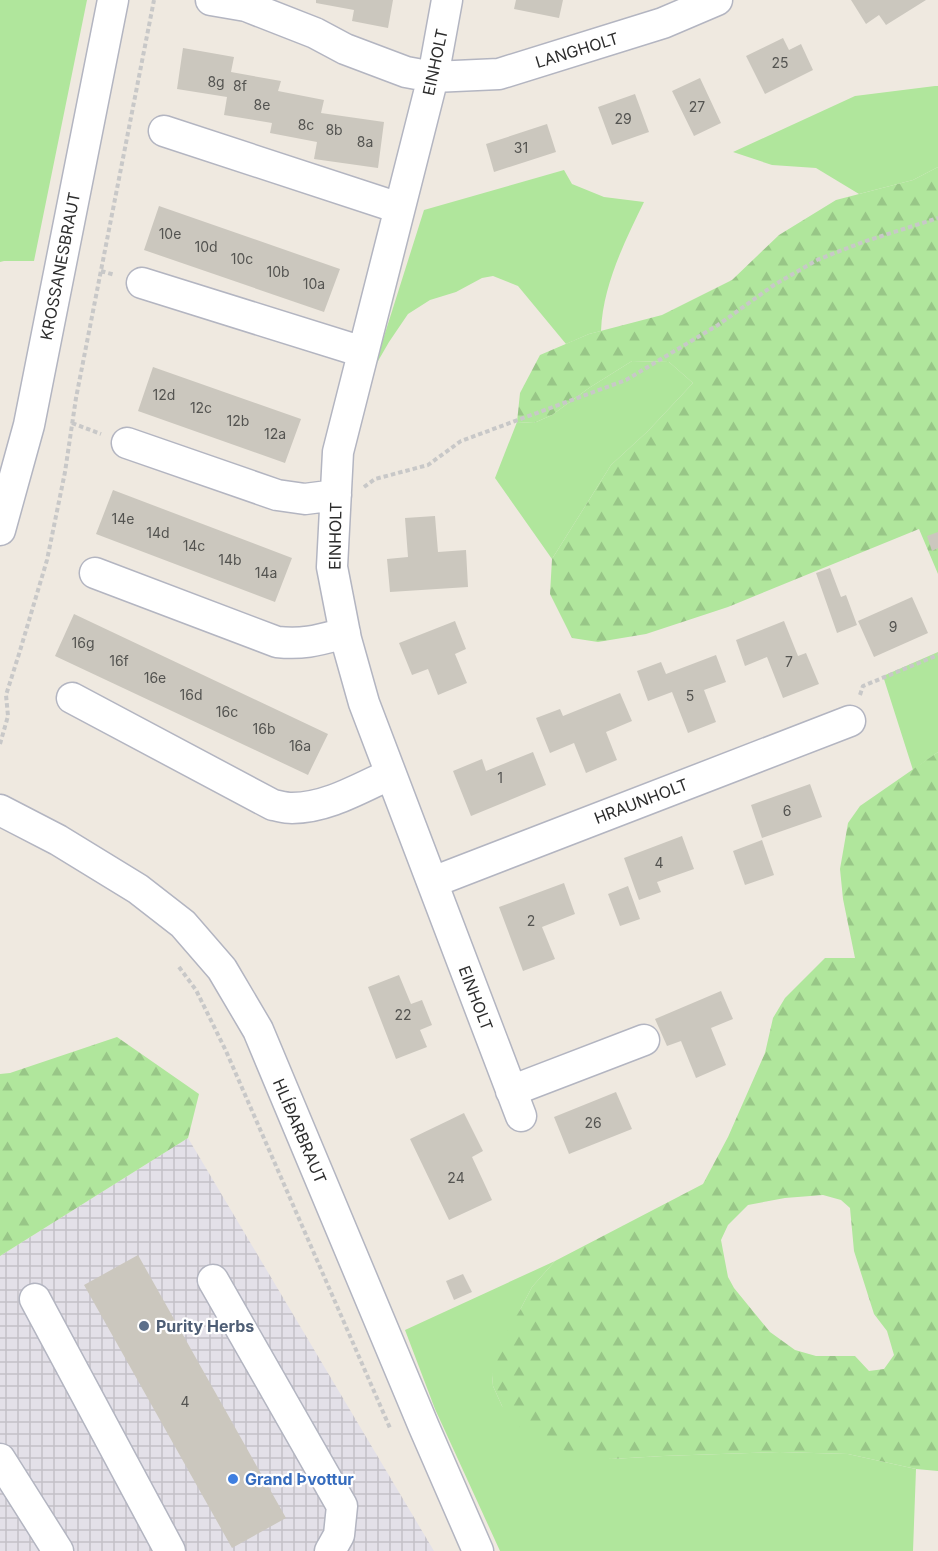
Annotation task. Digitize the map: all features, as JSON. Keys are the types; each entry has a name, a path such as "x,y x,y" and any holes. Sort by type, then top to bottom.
{"street":[{"name":"KROSSANESBRAUT","path":"0,530 29,425 113,0"},
{"name":"LANGHOLT","path":"211,0 246,6 315,33 345,49 396,69 433,77 499,74 663,23 717,0"},
{"name":"EINHOLT","path":"447,0 433,77 338,452 332,567 345,633 364,703 516,1104 644,1040"},
{"path":"164,131 399,208"},
{"path":"142,283 363,352"},
{"path":"127,443 277,495 335,501"},
{"path":"96,573 277,642 310,643 345,633"},
{"path":"72,698 273,805 290,808 333,800 391,774"},
{"name":"HRAUNHOLT","path":"433,882 850,721"},
{"name":"HLÍÐARBRAUT","path":"0,810 58,840 138,888 183,924 222,969 258,1030 478,1551"},
{"path":"213,1280 342,1506 339,1535 330,1551"},
{"path":"34,1299 170,1551"},
{"path":"0,1460 58,1551"}],"path":[{"path":"0,744 8,716 6,695 47,560 76,398 154,0"},
{"path":"335,501 375,479 428,465 462,441 626,380 718,325 774,285 817,260 863,242 938,218"},
{"path":"850,721 863,686 938,655"},
{"path":"175,962 196,990 226,1051 392,1431"}],"shaded area":[{"path":"188,1138 434,1551 0,1551 0,1256"}],"green space":[{"path":"0,0 87,0 34,261 0,262"},
{"path":"938,86 938,167 913,180 859,194 816,168 772,165 733,152 855,96"},
{"path":"938,167 938,574 919,529 728,607 646,634 598,642 572,638 550,594 552,559 611,465 648,431 693,383 669,362 632,361 552,415 534,423 517,422 520,393 540,355 589,334 662,315 732,280 779,235 836,200 913,180"},
{"path":"564,170 572,184 604,197 644,202 610,281 601,331 566,344 518,286 493,276 482,278 456,292 430,300 408,314 374,368 424,210"},
{"path":"632,361 669,362 693,383 648,431 611,465 552,559 495,478 517,422 534,423 552,415"},
{"path":"938,652 938,752 913,770 883,676"},
{"path":"938,752 938,1471 916,1469 848,1454 780,1452 611,1459 572,1453 529,1438 502,1406 493,1386 494,1354 532,1287 555,1261 703,1184 728,1137 765,1053 773,1018 785,998 825,958 855,958 843,899 840,869 848,823 860,806","holes":["823,1195 841,1200 850,1208 854,1251 874,1314 887,1331 894,1355 884,1369 869,1371 855,1356 816,1356 795,1350 770,1332 734,1288 728,1277 721,1240 728,1225 748,1205 785,1198"]},
{"path":"117,1037 199,1094 188,1138 0,1256 0,1074 10,1073"},
{"path":"555,1261 532,1287 492,1375 493,1386 502,1406 611,1459 780,1452 848,1454 916,1469 913,1551 500,1551 435,1409 405,1330"}],"building":[{"path":"316,0 393,0 388,28 352,21 354,10 316,3"},
{"path":"516,0 563,0 559,18 514,9"},
{"path":"851,0 926,0 886,25 879,15 866,24"},
{"path":"783,38 789,50 801,44 813,70 765,94 746,56"},
{"path":"183,48 234,57 231,72 281,81 278,91 324,100 321,113 384,122 378,168 314,159 317,142 270,133 272,123 224,115 227,97 177,89"},
{"path":"700,78 721,123 694,136 672,91"},
{"path":"635,94 649,132 612,145 598,107"},
{"path":"547,124 556,152 494,172 486,144"},
{"path":"159,206 340,269 324,312 144,250"},
{"path":"153,367 301,419 285,463 138,411"},
{"path":"113,490 292,558 275,602 96,534"},
{"path":"435,516 438,552 466,550 468,587 390,592 387,559 408,557 405,518"},
{"path":"938,532 938,548 932,551 927,536"},
{"path":"830,568 841,597 846,595 857,625 837,633 816,573"},
{"path":"912,597 928,633 874,657 858,621"},
{"path":"74,614 328,734 308,775 55,656"},
{"path":"455,621 466,649 455,654 467,683 438,695 428,669 412,675 399,643"},
{"path":"784,621 798,656 806,653 819,684 783,698 767,657 745,666 736,640"},
{"path":"716,655 726,682 704,690 716,722 688,733 672,692 648,701 637,671 661,662 666,674"},
{"path":"620,693 632,721 606,732 617,760 586,773 574,743 550,753 536,718 560,709 563,716"},
{"path":"533,752 546,785 471,816 453,771 482,759 486,771"},
{"path":"810,784 822,817 762,838 751,805"},
{"path":"682,836 694,869 657,882 661,892 639,900 624,858"},
{"path":"762,840 774,875 745,885 733,851"},
{"path":"564,883 575,914 542,927 555,959 523,971 499,907"},
{"path":"628,886 640,919 620,926 608,894"},
{"path":"399,975 411,1004 422,1000 432,1025 420,1030 427,1047 396,1059 368,987"},
{"path":"721,991 733,1019 711,1028 726,1065 696,1078 681,1041 667,1046 655,1019"},
{"path":"616,1092 632,1129 569,1154 554,1117"},
{"path":"464,1113 483,1151 472,1157 492,1200 449,1220 410,1139"},
{"path":"138,1255 286,1518 232,1548 84,1285"},
{"path":"463,1274 472,1292 454,1300 446,1281"}],"place":[{"name":"Purity Herbs","path":"144,1326"},
{"name":"Grand Þvottur","path":"233,1479"}]}
